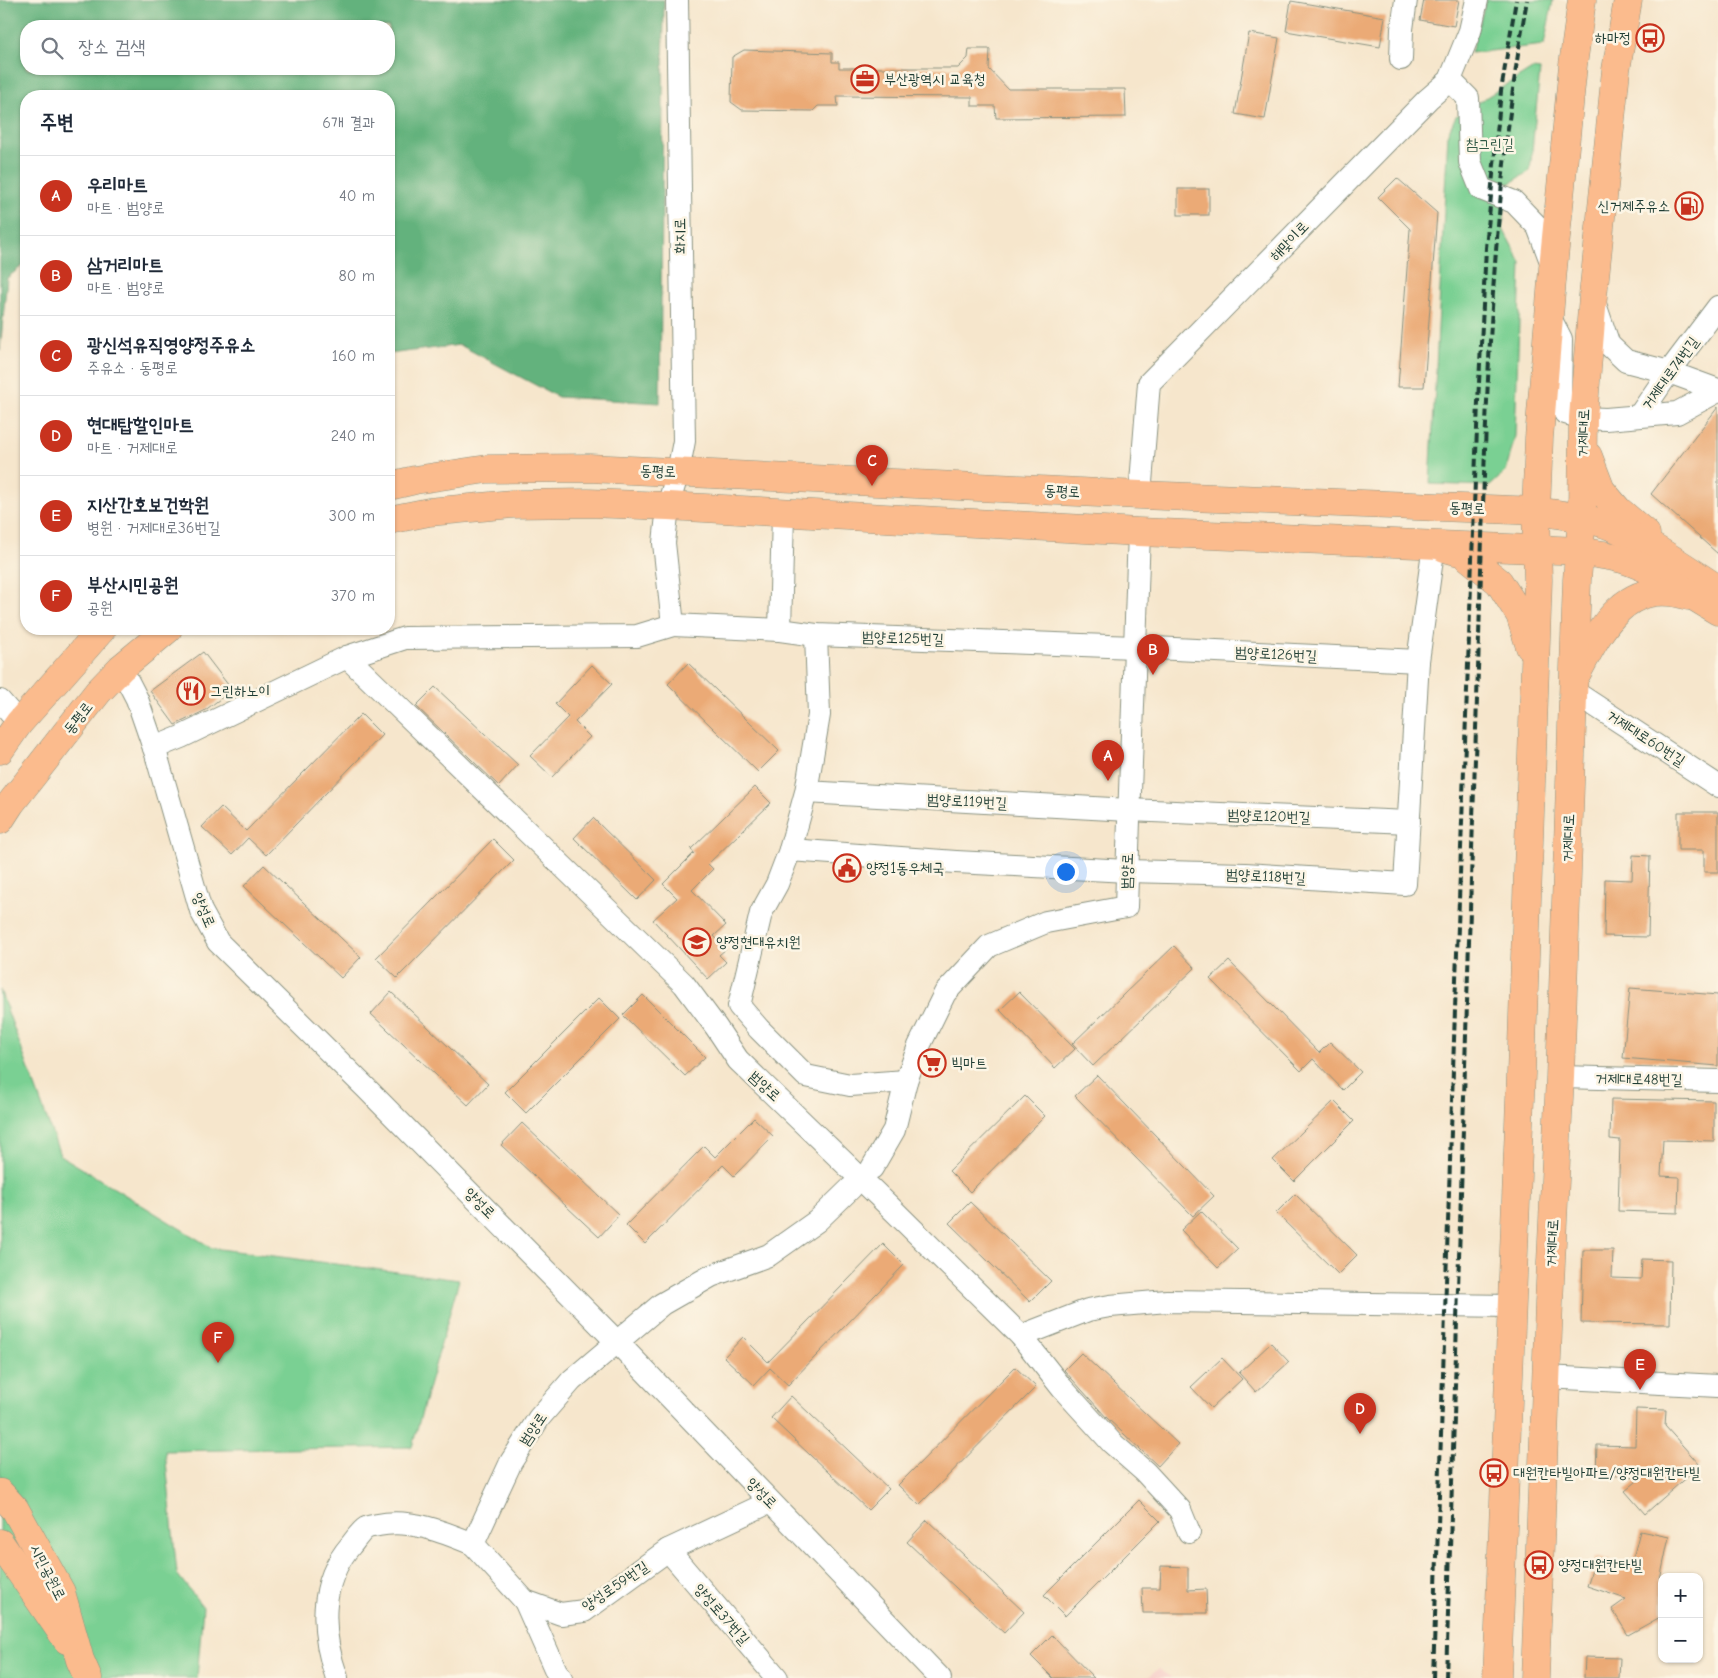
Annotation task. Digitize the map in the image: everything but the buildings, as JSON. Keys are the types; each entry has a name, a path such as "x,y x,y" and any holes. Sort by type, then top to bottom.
{"main road":[{"path":"1497,1678 1538,580 1536,511 1538,438 1548,314 1573,65 1582,0"},
{"name":"거제대로","path":"1535,1678 1582,518 1583,428 1593,296 1616,70 1628,0"},
{"path":"1583,428 1593,473 1601,490 1618,510 1670,558"},
{"name":"동평로","path":"395,485 487,470 589,468 1140,495 1536,511 1582,518 1621,530 1670,558 1711,600"},
{"path":"395,519 429,512 512,504 588,503 1139,532 1537,548 1580,551 1622,559 1711,600"},
{"path":"1434,544 1463,553 1499,582 1520,615 1535,665"},
{"path":"1574,685 1595,638 1608,619 1621,607 1638,596 1664,592 1711,600"},
{"path":"0,750 19,723 97,635"},
{"name":"동평로","path":"0,820 98,692 121,668 161,635"},
{"name":"시민공원로","path":"0,1493 15,1510 61,1592 84,1669"},
{"name":"시민공원로","path":"0,1543 84,1669"}],"street":[{"name":"화지로","path":"673,625 664,543 668,506 678,472 684,441 677,0"},
{"path":"1401,58 1406,0"},
{"name":"해맞이로","path":"1140,495 1149,383 1428,99 1450,80 1470,31 1477,0"},
{"path":"1450,80 1468,98 1470,162 1481,189 1514,202 1538,227 1553,268"},
{"path":"1593,296 1609,345 1626,361 1669,372 1718,391"},
{"name":"거제대로74번길","path":"1548,314 1561,339 1560,402 1566,413 1583,428 1606,419 1639,416 1669,372 1718,307"},
{"path":"1639,416 1677,413 1718,391"},
{"path":"780,630 783,514"},
{"name":"범양로","path":"872,1168 894,1130 906,1081 919,1046 944,992 989,946 1046,922 1126,906 1139,532"},
{"path":"1409,822 1418,662 1434,544"},
{"name":"범양로125번길","path":"154,748 181,737 347,656 405,638 637,636 673,625 780,630 816,635 1134,647"},
{"path":"716,1027 740,1006 761,913 777,884 790,850 806,792 819,715 816,635"},
{"name":"범양로126번길","path":"1134,647 1418,662"},
{"name":"범양로","path":"347,656 684,984 738,1060 1021,1336 1062,1388 1112,1443 1145,1472 1180,1510 1189,1532"},
{"name":"양성로","path":"121,668 137,700 154,748 201,911 218,942 366,1088 617,1342 940,1678"},
{"name":"거제대로60번길","path":"1574,685 1718,786"},
{"path":"0,701 19,723"},
{"name":"범양로119번길","path":"806,792 1129,810"},
{"name":"범양로120번길","path":"1129,810 1409,822"},
{"name":"범양로118번길","path":"790,850 956,862 1127,871 1244,874 1405,884 1409,822"},
{"path":"740,1006 758,1029 806,1076 850,1085 906,1081"},
{"name":"거제대로48번길","path":"1560,1077 1718,1081"},
{"name":"범양로","path":"473,1544 512,1462 539,1418 572,1380 662,1304 711,1276 768,1255 817,1221 851,1188"},
{"path":"1021,1336 1088,1310 1110,1306 1168,1301 1511,1306"},
{"path":"1546,1377 1718,1386"},
{"name":"양성로59번길","path":"473,1544 525,1601 561,1614 584,1610 668,1550 770,1502"},
{"path":"337,1678 330,1660 324,1621 329,1587 343,1554 366,1528 391,1522 437,1530 473,1544"},
{"name":"양성로37번길","path":"668,1550 777,1678"},
{"path":"525,1601 556,1671 561,1678"}],"shaded area":[{"path":"1158,1669 1172,1678 1147,1678"}],"green space":[{"path":"0,0 664,0 660,403 558,397 460,345 395,353 395,90 20,90 20,268 7,278 0,350"},
{"path":"1486,0 1553,0 1544,45 1471,53"},
{"name":"참그린길","path":"1532,69 1540,70 1530,171 1507,185 1503,229 1521,263 1515,436 1506,471 1490,486 1430,484 1448,133 1456,116"},
{"path":"0,990 60,1155 212,1248 459,1280 412,1447 165,1451 177,1574 203,1607 197,1678 0,1678"}],"railway":[{"path":"1433,1678 1456,979 1478,402 1486,248 1501,91 1516,0"},
{"path":"1446,1678 1482,524 1490,348 1495,260 1503,173 1513,86 1527,0"}],"place":[{"name":"하마정","path":"1650,38"},
{"name":"부산광역시 교육청","path":"865,79"},
{"name":"신거제주유소","path":"1689,206"},
{"name":"광신석유직영양정주유소","path":"872,486"},
{"name":"삼거리마트","path":"1153,675"},
{"name":"그린하노이","path":"191,691"},
{"name":"우리마트","path":"1108,781"},
{"name":"양정1동우체국","path":"847,868"},
{"name":"양정현대유치원","path":"697,942"},
{"name":"빅마트","path":"932,1063"},
{"name":"부산시민공원","path":"218,1363"},
{"name":"지산간호보건학원","path":"1640,1390"},
{"name":"현대탑할인마트","path":"1360,1434"},
{"name":"대원칸타빌아파트/양정대원칸타빌","path":"1494,1473"},
{"name":"양정대원칸타빌","path":"1539,1565"}]}
